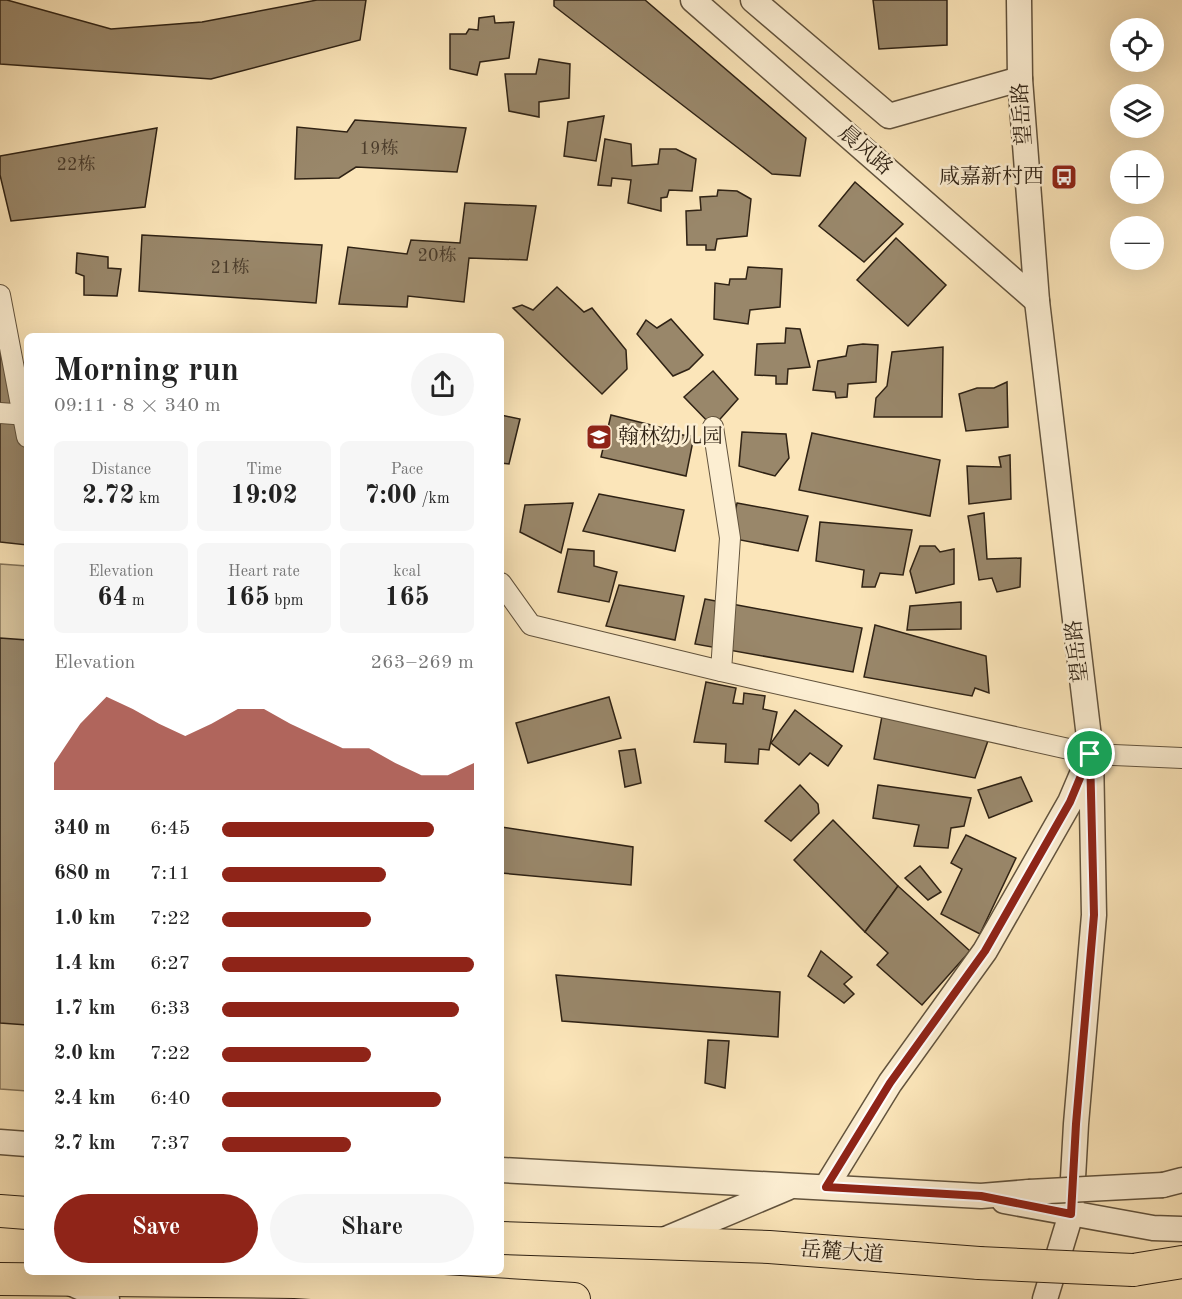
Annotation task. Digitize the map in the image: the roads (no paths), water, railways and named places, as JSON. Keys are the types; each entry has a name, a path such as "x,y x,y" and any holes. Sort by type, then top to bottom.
{"highway":[{"path":"0,1211 24,1213"},
{"name":"岳麓大道","path":"504,1238 769,1247 980,1263 1182,1272"},
{"path":"1133,1270 1182,1262"},
{"path":"0,1279 295,1282 574,1299"}],"street":[{"name":"晨风路","path":"693,0 1037,301"},
{"name":"晨风路","path":"753,0 889,116 1020,79"},
{"name":"望岳路","path":"1019,0 1020,79 1037,301 1090,754 1094,915 1071,1214 1045,1299"},
{"path":"0,295 24,410"},
{"path":"0,413 24,415"},
{"path":"713,427 730,538 722,671"},
{"path":"504,587 531,625 722,671 1090,754 1182,759"},
{"path":"826,1187 890,1083 985,951 1070,802 1090,754"},
{"path":"0,1142 24,1144"},
{"path":"504,1170 981,1196 1153,1228 1182,1229"},
{"path":"981,1196 1173,1183"},
{"path":"656,1243 792,1186"},
{"path":"62,1279 107,1299"},
{"path":"262,1299 295,1282"}],"place":[{"name":"咸嘉新村西","path":"1064,177"},
{"name":"翰林幼儿园","path":"599,437"}]}
